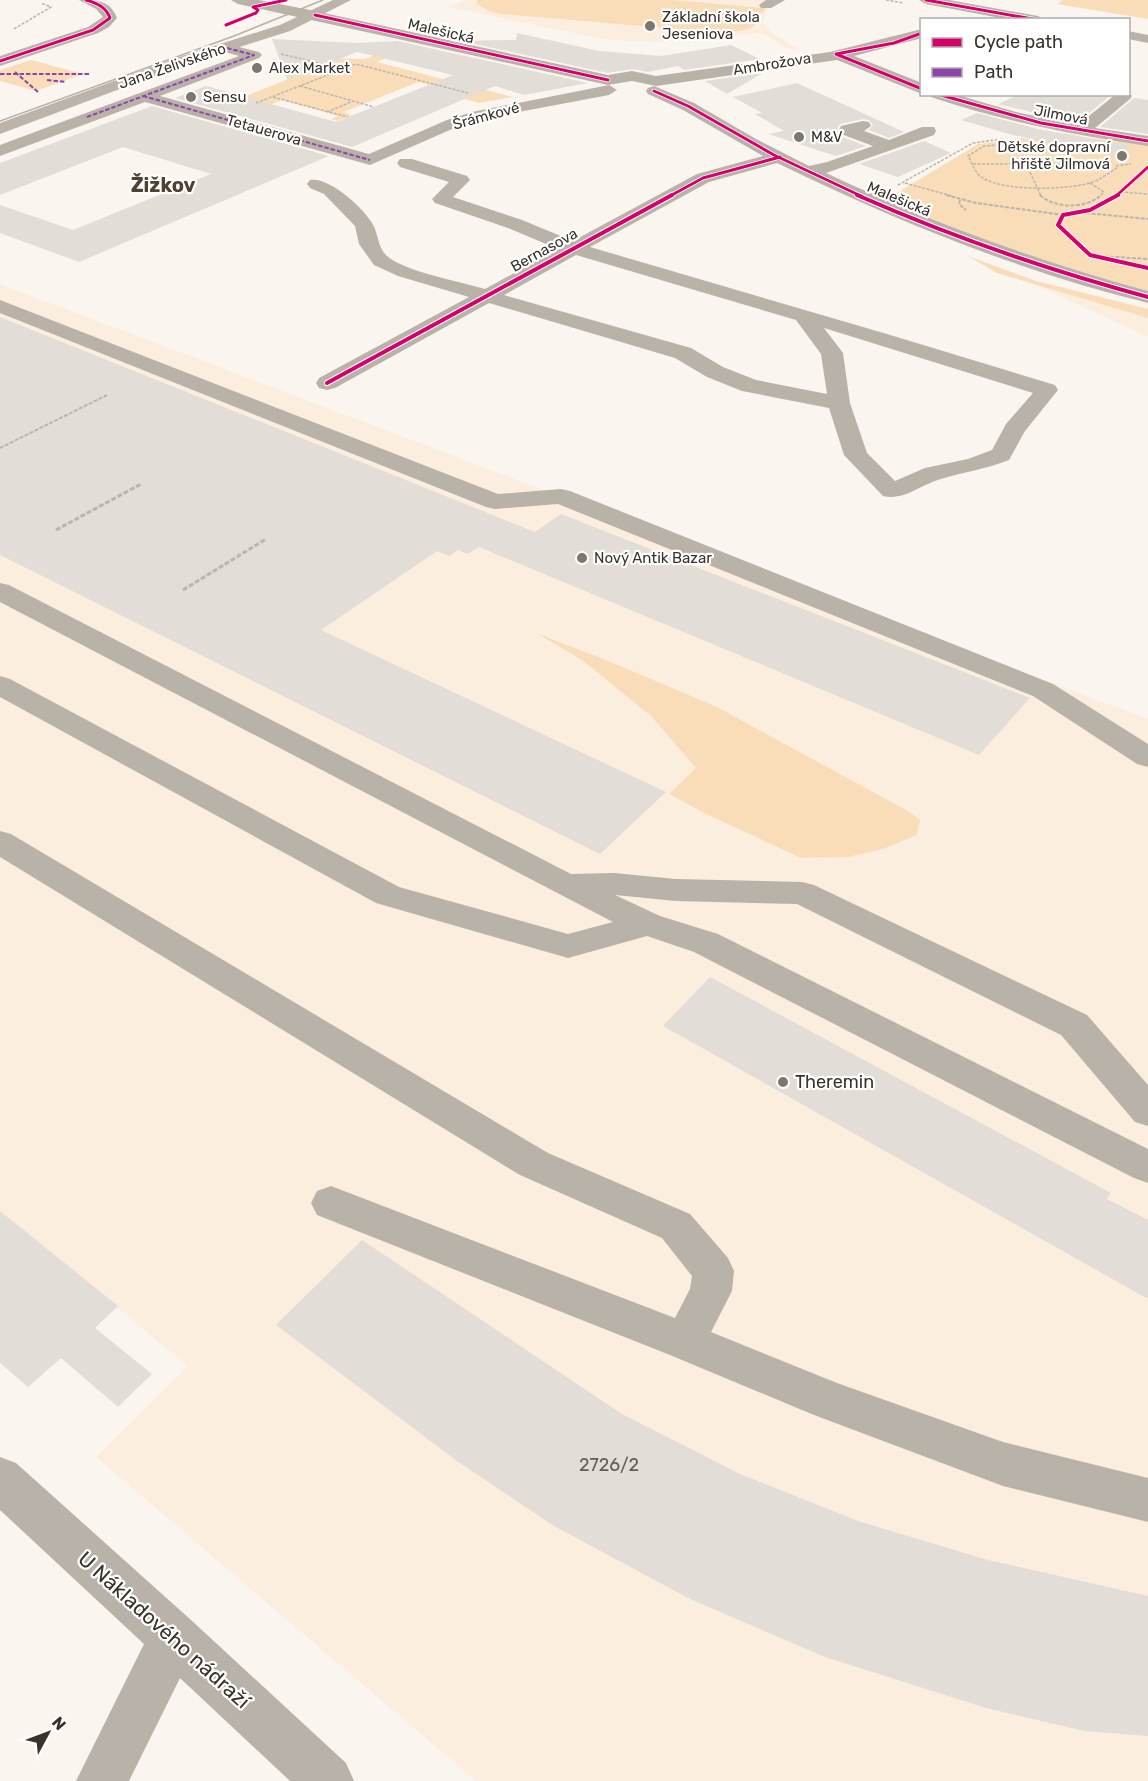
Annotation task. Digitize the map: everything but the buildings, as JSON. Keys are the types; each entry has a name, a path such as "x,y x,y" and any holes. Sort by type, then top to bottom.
{"main road":[{"name":"Jana Želivského","path":"21,103 302,0"},
{"name":"Jana Želivského","path":"0,129 223,48 285,28 344,0"}],"street":[{"path":"0,61 93,30 104,24 110,18 108,11 86,0"},
{"name":"Malešická","path":"238,0 375,28 608,85 632,94 655,86 744,139 808,171 953,235 1021,260 1148,297"},
{"path":"926,0 1027,18"},
{"path":"957,18 989,0"},
{"name":"Ambrožova","path":"655,86 894,43 920,33"},
{"path":"1130,35 1148,39"},
{"path":"0,151 254,55 223,48"},
{"path":"836,54 920,89"},
{"path":"608,85 632,76 655,86"},
{"name":"Šrámkové","path":"370,159 453,123 478,115 608,85"},
{"name":"Tetauerova","path":"144,96 370,159"},
{"name":"Jilmová","path":"942,96 981,110 1081,131 1148,141"},
{"path":"1081,131 1124,96"},
{"path":"56,108 87,117"},
{"path":"960,118 981,110"},
{"path":"863,126 848,130 890,146"},
{"path":"808,171 831,167 928,131"},
{"name":"Bernasova","path":"327,383 703,178 780,157"},
{"path":"406,163 461,180 441,199 515,224 572,248 805,318 880,338 1047,390 1014,429 1001,455 974,465 933,473 892,491 856,455 839,403 832,352 805,318"},
{"path":"316,184 330,190 364,225 369,244 381,261 405,272 683,353 715,372 750,386 839,403"},
{"path":"0,306 495,502 561,496 1043,690 1148,757"},
{"path":"0,591 566,885 648,924 706,944 1148,1167"},
{"path":"0,685 388,895 568,946 648,924"},
{"path":"0,842 534,1164 676,1226 713,1271 711,1291 685,1341"},
{"path":"566,885 614,884 676,890 802,893 1074,1025 1148,1111"},
{"path":"331,1203 685,1341 812,1395 1003,1464 1148,1500"},
{"name":"U Nákladového nádraží","path":"0,1479 328,1781"},
{"path":"102,1781 174,1637"}],"path":[{"path":"10,32 51,7 41,3"},
{"path":"273,52 344,69"},
{"path":"219,117 356,64 472,94"},
{"path":"299,86 374,107"},
{"path":"272,97 348,117"},
{"path":"327,112 354,101"},
{"path":"897,185 973,143 1002,139"},
{"path":"1017,144 1028,164 1037,193 1045,198 1058,204 1082,206 1102,196 1104,192 1090,183"},
{"path":"1029,144 987,146 974,150 969,156 978,174 991,182 1036,186 1090,183 1118,167 1127,165 1116,161"},
{"path":"1103,158 1114,161 1111,164"},
{"path":"973,164 1111,164 1118,167"},
{"path":"904,183 976,203 1063,215 1148,219"},
{"path":"1115,197 1128,186"},
{"path":"1121,192 1148,194"},
{"path":"1078,214 1101,207"},
{"path":"1058,222 1063,215"},
{"path":"1090,255 1148,259"},
{"path":"1090,255 1139,267"},
{"path":"0,448 107,395"},
{"path":"56,530 141,484"},
{"path":"183,590 266,539"}],"shaded area":[{"name":"Základní škola Jeseniova","path":"465,0 784,0 766,11 763,23 775,35 799,49 791,50 761,33 662,42 609,40 447,7"},
{"name":"Základní škola Jeseniova","path":"477,0 673,0 765,8 763,13 754,12 761,18 752,27 738,31 710,32 501,14 489,11 477,4"},
{"path":"1063,0 1148,0 1148,19 1057,4"},
{"path":"384,51 395,54 377,62 513,97 479,103 464,99 471,95 418,82 344,112 352,115 337,121 331,119 338,116 282,100 242,116 216,108 326,64 317,58 365,59"},
{"path":"31,60 83,74 36,91 0,81 0,70"},
{"path":"1064,133 1088,138 1148,144 1148,291 1033,259 885,200 978,144 1022,138 1064,142"},
{"path":"968,256 1036,281 1148,309 1148,318 997,273"},
{"path":"995,266 1036,281 1148,309 1148,337"},
{"path":"0,284 1148,719 1148,1781 476,1781 96,1457 188,1366 0,1211"},
{"path":"536,633 717,707 908,811 920,820 917,835 883,849 848,857 801,858 706,814 669,794 696,768 651,716 582,660"}],"tram line":[{"path":"0,121 234,36 323,0"}],"marked path":[{"path":"87,117 254,55 223,47"},
{"path":"15,72 39,93"},
{"path":"0,74 90,74"},
{"path":"47,80 66,82"},
{"path":"143,96 370,160"}],"cycle path":[{"path":"0,61 93,30 104,24 110,18 107,11 98,4 86,0"},
{"path":"226,25 256,13 258,10 253,7 286,0"},
{"path":"926,0 1027,18"},
{"path":"315,15 608,80"},
{"path":"836,54 894,43 920,34"},
{"path":"836,54 920,88"},
{"path":"654,91 688,106 774,155 890,209 1017,258 1148,297"},
{"path":"944,96 1041,123 1148,141"},
{"path":"327,383 703,178 780,157"},
{"path":"1148,167 1120,193 1101,206 1063,215 1058,225 1090,255 1148,268"}],"place":[{"name":"Základní škola Jeseniova","path":"650,26"},
{"name":"Alex Market","path":"257,68"},
{"name":"Sensu","path":"191,97"},
{"name":"M&V","path":"799,137"},
{"name":"Dětské dopravní hřiště Jilmová","path":"1122,156"},
{"name":"Nový Antik Bazar","path":"582,558"},
{"name":"Theremin","path":"783,1082"}],"district":[{"name":"Žižkov","path":"163,185"}]}
